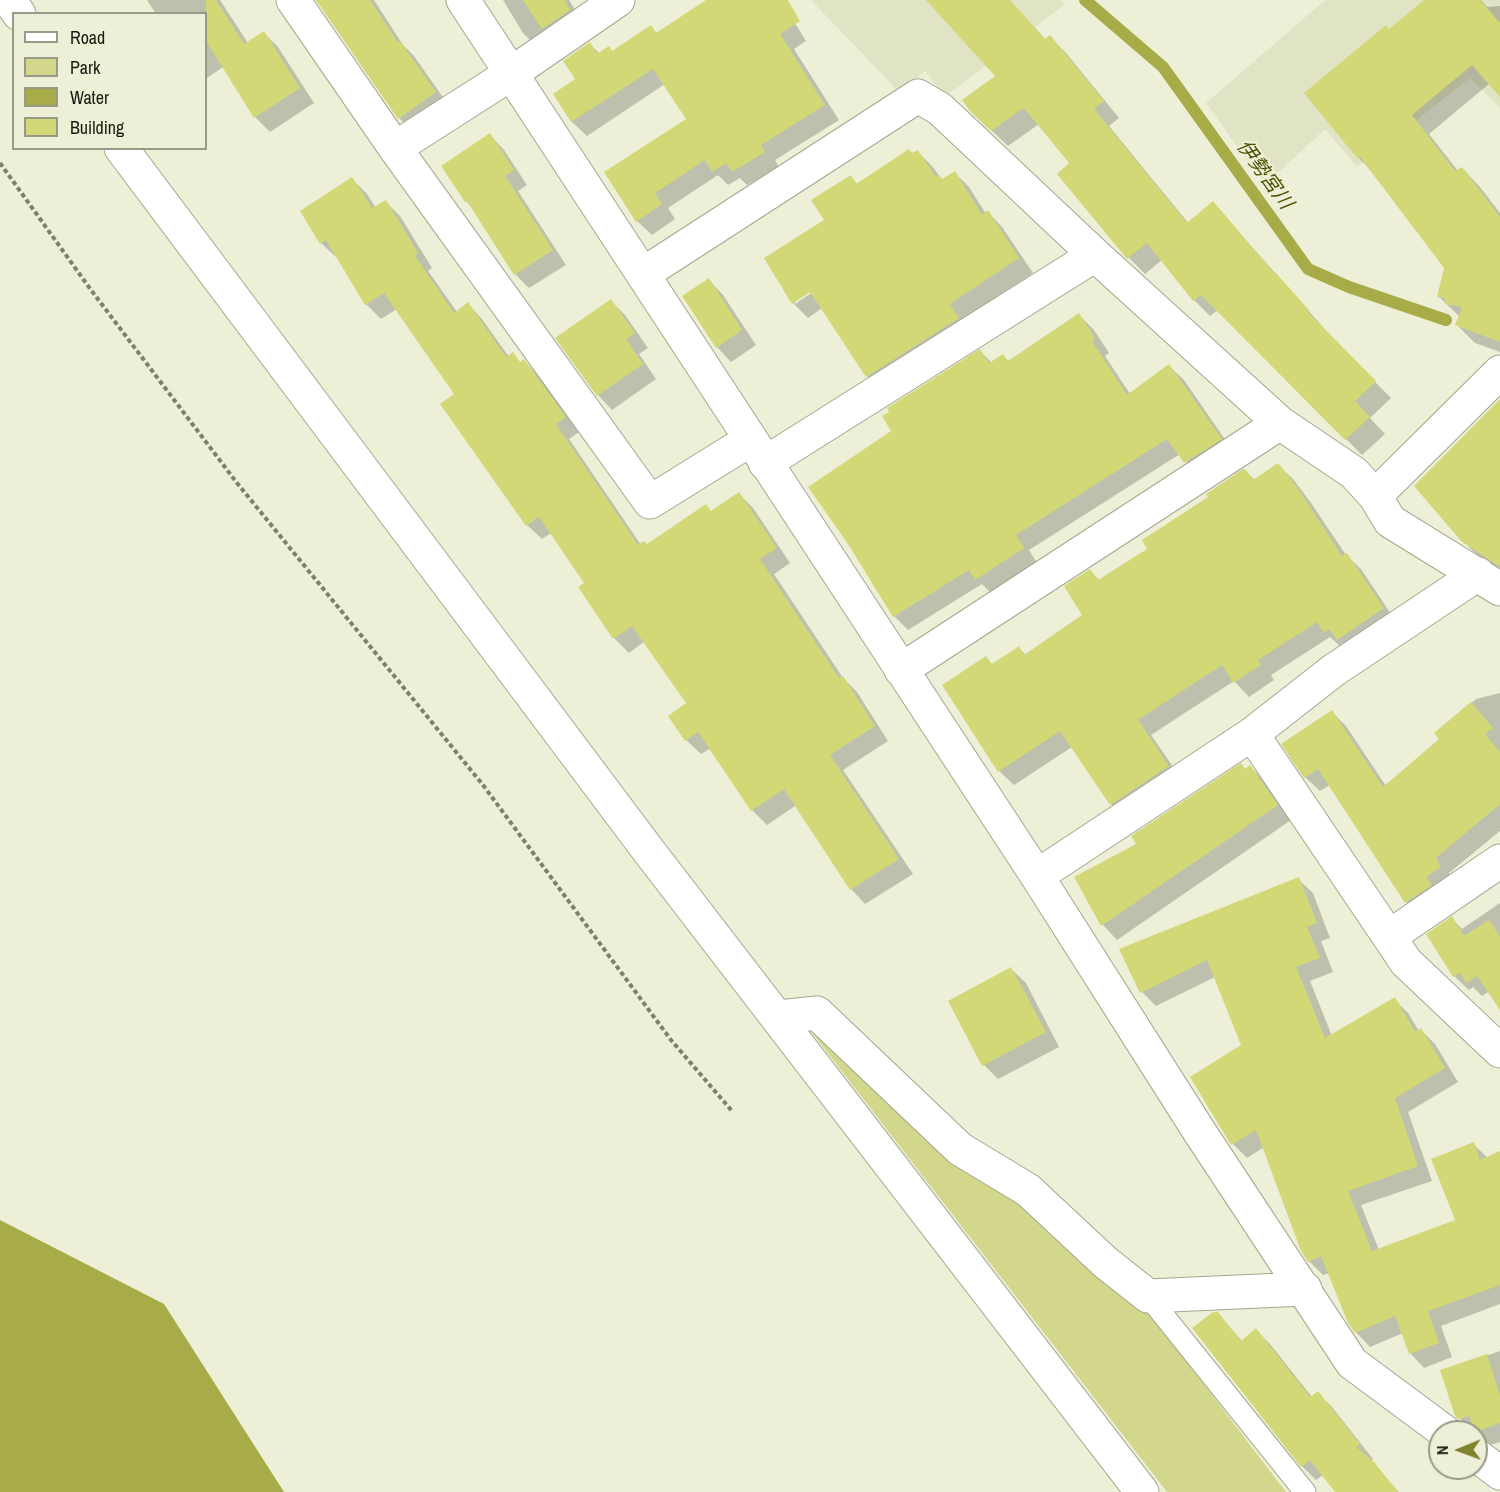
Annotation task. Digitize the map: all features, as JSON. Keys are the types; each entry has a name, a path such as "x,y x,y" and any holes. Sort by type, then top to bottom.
{"street":[{"path":"9,0 18,12"},
{"path":"293,0 395,148 650,502 757,452 1095,255"},
{"path":"463,0 757,452 1037,876 1199,1131 1352,1363 1429,1420"},
{"path":"395,148 512,73 618,0"},
{"path":"643,274 918,96 940,109 1095,255 1280,423 1354,473 1375,496 1390,521 1489,581 1335,670 1252,734 1037,876"},
{"path":"123,150 648,850 1142,1492"},
{"path":"1375,496 1500,372"},
{"path":"901,670 1280,423"},
{"path":"1252,734 1406,962 1500,1051"},
{"path":"1390,936 1500,861"},
{"path":"778,1017 817,1012 960,1149 1028,1190 1105,1262 1148,1296 1305,1289"}],"lane":[{"path":"1148,1296 1305,1492"}],"path":[{"path":"0,163 91,290 237,483 483,785 671,1040 732,1111"}],"shaded area":[{"path":"811,0 1060,0 1065,4 945,97 925,71 899,92"},
{"path":"1325,0 1500,0 1500,108 1470,78 1357,167 1325,129 1265,185 1206,103"}],"green space":[{"path":"817,1028 1023,1201 1151,1315 1286,1492 1167,1492 810,1030"}],"water":[{"path":"0,1220 164,1304 284,1492 0,1492"}],"building":[{"path":"206,0 216,0 244,44 264,31 300,88 254,118 207,43"},
{"path":"316,0 370,0 398,43 400,41 436,92 398,119"},
{"path":"523,0 564,0 570,10 542,29"},
{"path":"706,0 788,0 800,21 780,34 825,105 761,145 765,152 732,172 726,163 712,172 705,160 655,193 662,204 636,222 604,172 686,119 653,69 571,122 553,94 575,79 563,61 590,42 597,54 609,46 612,51 651,25 656,33"},
{"path":"926,0 1010,0 1045,39 1050,35 1104,101 1094,109 1187,223 1213,201 1274,273 1309,310 1307,311 1376,381 1355,401 1370,417 1345,440 1201,295 1193,301 1147,243 1127,259 1057,174 1069,163 1024,108 991,131 970,111 962,100 995,76"},
{"path":"1424,0 1480,0 1500,23 1500,97 1472,65 1412,115 1455,171 1462,167 1500,217 1500,342 1455,325 1462,307 1445,304 1445,298 1437,297 1444,268 1360,157 1358,159 1304,93 1386,25 1389,29"},
{"path":"490,133 514,170 505,176 553,250 514,275 467,201 465,202 441,166"},
{"path":"909,149 912,153 918,150 936,177 939,175 942,179 955,171 982,215 988,210 1019,258 950,304 959,318 866,377 810,292 792,304 764,258 824,220 811,200 851,175 856,184"},
{"path":"352,177 372,208 386,200 418,253 415,256 454,313 468,302 506,357 513,352 520,362 524,359 566,417 556,424 638,545 644,541 647,544 706,504 711,511 739,492 777,548 760,559 839,678 843,676 875,726 830,755 899,859 850,890 784,789 751,811 698,732 685,741 668,716 686,703 632,626 613,639 578,587 584,583 539,517 526,526 440,404 454,394 384,293 365,305 326,240 320,244 300,211"},
{"path":"709,278 742,330 716,348 682,296"},
{"path":"611,299 635,333 626,339 643,364 597,396 555,338"},
{"path":"1079,313 1095,338 1092,341 1127,395 1169,364 1222,439 1184,463 1167,439 1016,535 1024,548 975,580 969,570 893,617 848,544 808,487 891,431 882,416 889,412 887,408 980,349 989,363 1003,354 1008,361"},
{"path":"1500,399 1500,567 1461,541 1414,486"},
{"path":"1278,463 1297,487 1342,556 1347,553 1384,608 1337,640 1329,629 1324,633 1317,622 1258,660 1261,665 1233,683 1222,665 1138,720 1169,766 1110,805 1060,731 998,772 942,685 986,656 992,664 1019,646 1024,655 1082,615 1064,586 1090,569 1098,580 1147,549 1142,540 1208,497 1206,494 1243,469 1253,480"},
{"path":"1471,702 1493,728 1485,734 1500,752 1500,804 1436,858 1441,867 1426,877 1432,885 1405,903 1318,769 1304,778 1281,744 1332,710 1383,787 1439,739 1434,733"},
{"path":"1241,763 1245,769 1250,765 1278,805 1101,926 1074,877 1136,844 1131,836"},
{"path":"1299,877 1317,923 1307,927 1320,958 1296,967 1325,1038 1395,997 1415,1032 1421,1028 1445,1068 1395,1098 1418,1166 1348,1191 1372,1251 1455,1220 1431,1159 1474,1142 1480,1160 1500,1151 1500,1285 1428,1311 1439,1343 1409,1354 1395,1316 1355,1333 1348,1323 1321,1256 1308,1262 1301,1251 1256,1130 1231,1145 1190,1077 1241,1045 1207,960 1140,993 1119,949"},
{"path":"1452,916 1464,936 1489,920 1500,937 1500,1010 1477,976 1466,983 1460,973 1453,977 1426,934"},
{"path":"1011,967 1046,1032 982,1066 948,1001"},
{"path":"1213,1312 1218,1312 1241,1341 1256,1328 1310,1397 1318,1391 1360,1444 1356,1447 1374,1462 1398,1492 1335,1492 1310,1460 1301,1467 1192,1328"},
{"path":"1487,1354 1500,1396 1500,1423 1488,1427 1488,1420 1470,1420 1469,1416 1458,1419 1440,1370"}],"waterway":[{"name":"伊勢宮川","path":"1085,0 1163,67 1308,269 1349,287 1446,320"}]}
